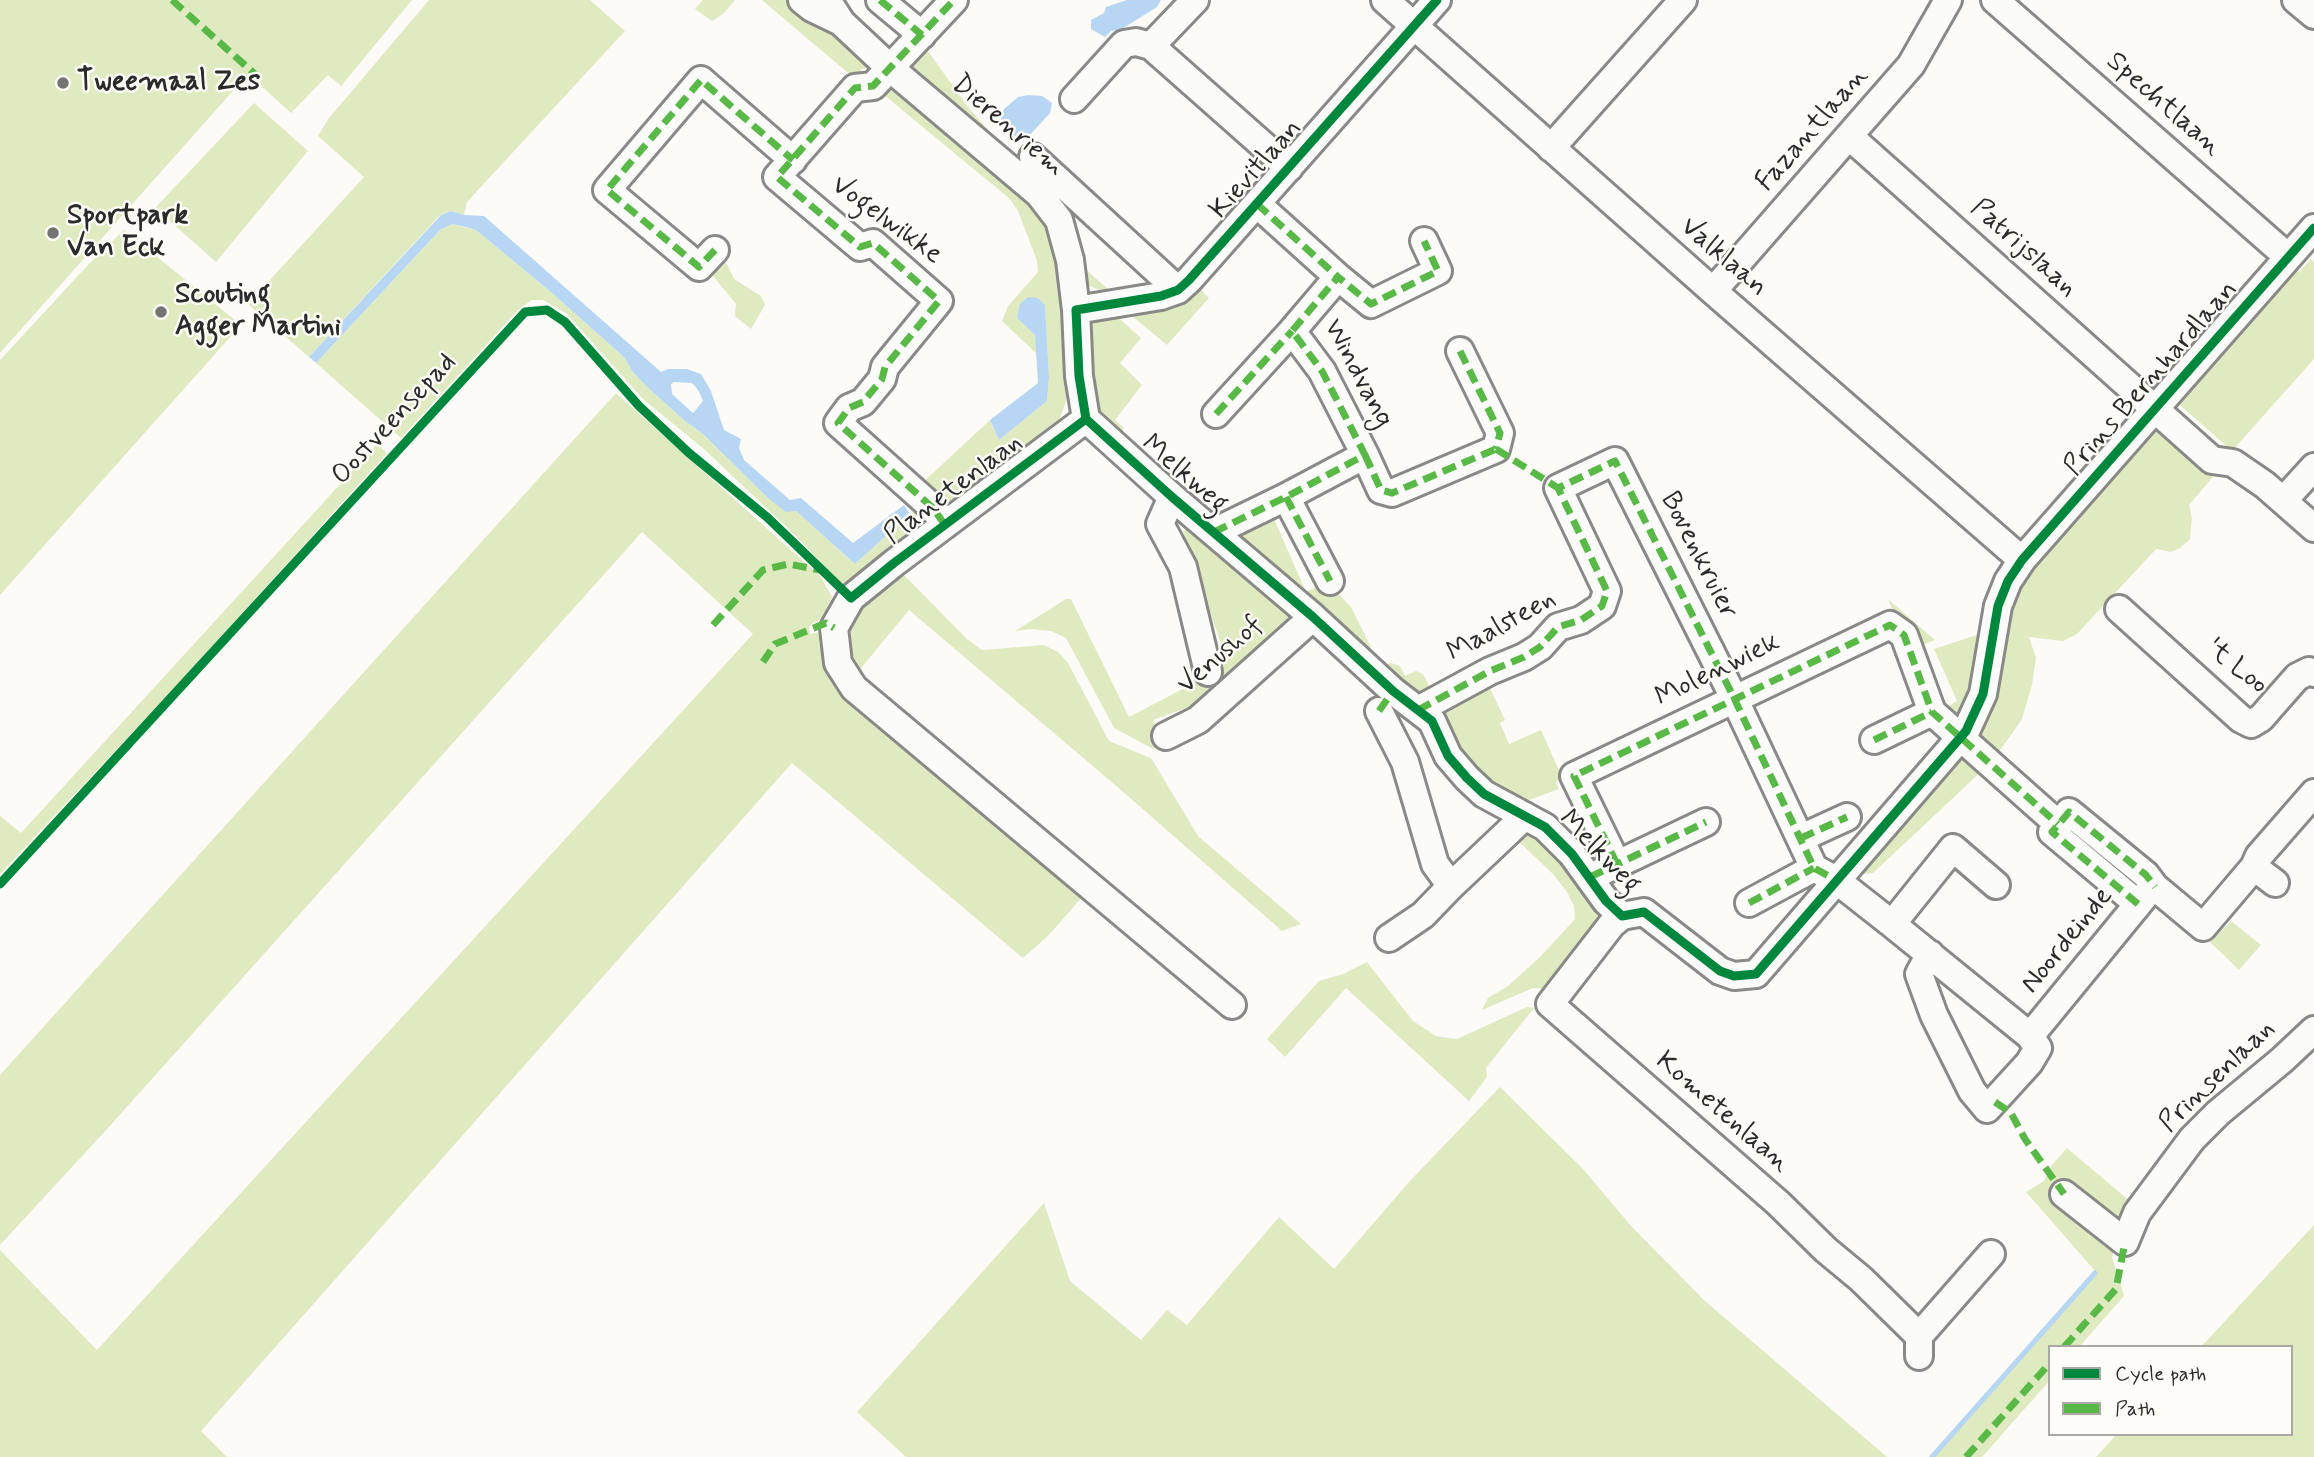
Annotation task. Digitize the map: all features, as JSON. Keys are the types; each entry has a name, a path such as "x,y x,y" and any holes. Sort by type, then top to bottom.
{"street":[{"name":"Dierenriem","path":"802,0 842,23"},
{"name":"Dierenriem","path":"827,0 842,23 890,68 1039,194 1059,220 1068,250 1076,310 1079,376 1086,419"},
{"path":"880,0 922,35"},
{"name":"Vogelwikke","path":"945,525 933,508 838,422 849,408 863,402 883,379 885,368 939,301 873,243 860,247 777,177 855,88 873,86 954,0"},
{"path":"1152,46 1195,0"},
{"name":"Valklaan","path":"1385,0 2022,560"},
{"name":"Kievitlaan","path":"1178,290 1289,169 1437,0"},
{"path":"1551,148 1683,0"},
{"name":"Fazantlaan","path":"1713,291 1911,65 1948,0"},
{"name":"Spechtlaan","path":"1995,0 2288,257"},
{"path":"2297,0 2314,15"},
{"path":"1074,99 1124,44 1136,42 1152,46 1289,169"},
{"path":"715,250 699,267 607,190 701,80 793,160"},
{"name":"Patrijslaan","path":"1849,136 2212,460 2233,463 2265,485 2314,528"},
{"path":"1033,157 1178,290 1161,296 1076,310"},
{"path":"1257,204 1338,277"},
{"name":"Prins Bernhardlaan","path":"2022,560 2314,228"},
{"name":"Windvang","path":"1214,532 1365,455 1322,371 1292,331 1338,277 1371,304 1438,271 1424,241"},
{"path":"1216,414 1292,331"},
{"path":"1365,455 1381,490 1392,493 1496,449 1500,433 1460,351"},
{"name":"Planetenlaan","path":"1086,419 851,598 834,628 838,663 854,688 1232,1005"},
{"name":"Melkweg","path":"1086,419 1172,497 1313,617 1393,691 1432,721 1448,756 1467,778 1484,794 1545,827 1572,854 1606,901 1622,916 1644,912 1720,971 1734,976 1756,974 1825,874 1966,731 1983,694 1998,606 2008,581 2022,560"},
{"name":"Bovenkruier","path":"1607,591 1558,488 1615,461 1801,838 1825,874"},
{"path":"2283,501 2314,467"},
{"path":"1172,497 1160,524 1183,567 1208,671"},
{"path":"1286,497 1330,581"},
{"name":"Maalsteen","path":"1418,710 1540,647 1558,627 1581,620 1602,606 1607,591"},
{"name":"'t Loo","path":"2119,609 2241,719 2251,724 2261,718 2297,677 2309,671 2314,673"},
{"name":"Venushof","path":"1166,736 1198,720 1313,617"},
{"name":"Molenwiek","path":"1617,864 1574,776 1889,625 1903,635 1932,712 2059,824 2069,812 2146,875 2147,896"},
{"path":"1379,711 1405,762 1435,864 1451,886"},
{"path":"1874,740 1932,712"},
{"path":"2147,896 2203,927 2254,866 2259,856 2314,793"},
{"path":"1389,938 1423,915 1525,816"},
{"path":"1801,838 1847,817"},
{"path":"1590,877 1706,822"},
{"path":"1892,923 1953,848 1996,885"},
{"path":"2254,866 2275,883"},
{"path":"1749,903 1825,874 1892,923 1930,954 2030,1036 2038,1048 2029,1063 1987,1109 1972,1091 1934,1015 1919,974 1930,954"},
{"name":"Noordeinde","path":"2030,1036 2147,896"},
{"name":"Kometenlaan","path":"1622,916 1612,924 1550,1004 1861,1279 1919,1346 1991,1254"},
{"name":"Prinsenlaan","path":"2064,1194 2125,1242 2137,1213 2192,1139 2314,1030"}],"green space":[{"name":"Sportpark Van Eck","path":"0,0 412,0 341,86 328,75 291,113 248,74 0,353"},
{"path":"429,0 590,0 625,31 467,202 464,215 451,211 440,215 309,357 248,304 364,177 318,136 329,118"},
{"path":"703,0 735,0 723,14 712,21 695,9"},
{"path":"762,0 794,0 877,69 863,68 854,78"},
{"path":"921,45 968,107 1003,147 910,70 913,56"},
{"path":"894,84 1045,217 1063,282 1068,379 1066,402 1059,420 949,507 920,485 990,420 999,440 1047,401 1049,377 1045,305 1035,335 1037,354 1002,321 1008,306 1038,272 1037,261 1018,211 1010,199 884,95"},
{"path":"254,103 308,151 216,262 155,208"},
{"path":"452,224 476,230 552,293 625,358 632,371 645,385 702,433 768,498 796,511 855,564 910,514 922,507 926,525 852,585 839,582 798,538 705,450 643,399 567,314 543,300 532,300 519,309 401,438 316,363 440,230"},
{"path":"124,230 241,325 0,595 0,360"},
{"path":"2311,259 2314,262 2314,359 2232,451 2172,398 2293,272 2300,271"},
{"path":"721,262 727,264 734,279 761,296 765,305 751,329 735,316 736,304 713,276"},
{"path":"1080,264 1111,292 1088,285 1081,274"},
{"path":"1196,285 1209,298 1167,345 1127,312 1172,306"},
{"path":"1113,313 1141,338 1120,363 1142,385 1115,420 1124,428 1121,433 1094,410 1085,338 1091,323"},
{"path":"616,393 821,577 832,597 822,618 809,626 810,634 824,631 826,658 1083,896 1048,936 1023,958 792,763 201,1431 227,1457 0,1457 0,1250 97,1350 753,634 642,532 0,1245 0,1075"},
{"path":"2154,423 2218,471 2189,505 2192,518 2190,539 2171,552 2156,549 2077,634 2063,641 2029,637 2036,658 2032,685 2022,719 2001,749 1984,769 1873,873 1856,875 1987,719 1993,704 2007,598"},
{"path":"377,444 387,453 187,674 0,874 0,816 21,833"},
{"path":"1271,512 1306,592 1327,582 1351,607 1371,647 1363,653 1233,535"},
{"path":"1189,527 1291,614 1290,624 1197,714 1188,707 1153,720 1166,744 1153,749 1114,728 1066,638 1051,631 1015,631 1066,599 1071,599 1129,717 1194,683 1223,650 1183,531"},
{"path":"900,571 967,639 982,650 1044,645 1058,652 1068,663 1109,741 1151,758 1198,836 1301,924 1282,931 909,610 857,673 845,649 846,626 853,610"},
{"path":"1888,599 1935,640 1915,648 1899,626"},
{"path":"1989,631 1978,678 1960,720 1944,709 1957,701 1934,649"},
{"path":"1391,663 1400,666 1405,676 1416,671 1423,674 1433,694 1416,698 1381,667"},
{"path":"1489,686 1505,720 1500,723 1509,744 1541,730 1562,777 1556,783 1559,789 1524,802 1478,776 1455,749 1433,709"},
{"path":"1534,830 1605,911 1549,989 1533,988 1482,1010 1488,998 1508,986 1540,957 1575,919 1574,906 1567,892 1553,874 1517,840"},
{"path":"2231,921 2261,945 2239,970 2210,942"},
{"path":"1367,962 1413,1021 1436,1036 1457,1039 1527,1007 1534,1008 1486,1068 1487,1077 1469,1101 1346,988 1285,1057 1267,1039 1319,981 1343,974"},
{"path":"1500,1087 1583,1169 1632,1227 1705,1301 1887,1457 906,1457 857,1412 1044,1203 1070,1281 1141,1340 1167,1310 1187,1325 1279,1217 1334,1269 1408,1183"},
{"path":"2067,1148 2137,1207 2117,1236 2112,1257 2124,1296 2081,1345 2048,1345 2048,1382 1982,1457 1933,1457 2096,1272 2026,1192 2044,1181 2052,1165"},
{"path":"2314,1225 2314,1457 2096,1457 2115,1436 2293,1436 2293,1345 2203,1345"}],"water":[{"path":"1127,0 1161,0 1157,7 1120,30 1111,31 1105,37 1091,29 1091,20 1104,13 1106,7"},
{"path":"1042,96 1052,103 1050,113 1030,135 1019,139 1006,133 1001,119 1004,109 1018,97"},
{"path":"451,211 484,216 661,372 668,369 687,369 701,374 711,391 724,430 741,439 739,448 744,460 790,500 801,498 853,543 904,505 910,514 855,564 796,511 786,512 768,498 702,433 645,385 632,371 625,358 552,293 476,230 462,226 452,224 440,230 316,363 309,357 441,215","holes":["692,383 703,401 693,413 672,394 671,384"]},
{"path":"1028,297 1038,298 1045,305 1049,377 1047,401 999,440 990,420 1038,383 1035,335 1017,318 1020,304"}],"waterway":[{"path":"1932,1457 2095,1273"}],"marked path":[{"path":"172,0 256,75"},
{"path":"880,0 922,35"},
{"path":"945,525 933,508 838,423 849,408 863,402 882,379 885,367 939,301 873,243 860,247 777,177 855,88 873,86 954,0"},
{"path":"715,250 699,267 607,190 701,80 793,160"},
{"path":"1257,204 1338,277"},
{"path":"1214,532 1365,455 1322,371 1292,331 1338,277 1371,304 1438,271 1424,241"},
{"path":"1216,414 1292,331"},
{"path":"1460,351 1500,433 1496,449"},
{"path":"1496,449 1558,488"},
{"path":"1365,455 1381,490 1392,493 1496,449"},
{"path":"1418,710 1490,671 1524,657 1540,647 1558,627 1581,620 1602,606 1607,591 1558,488 1615,461 1734,698 1814,868 1836,880"},
{"path":"1286,497 1330,581"},
{"path":"713,625 763,570 788,564 820,570"},
{"path":"763,662 775,644 826,623 834,628"},
{"path":"1617,864 1574,776 1890,625 1904,635 1932,712 2058,824"},
{"path":"1379,711 1393,691"},
{"path":"1874,740 1932,712"},
{"path":"2138,904 2052,832 2069,812 2146,875 2155,887"},
{"path":"1801,838 1847,817"},
{"path":"1590,877 1706,822"},
{"path":"1749,903 1814,868"},
{"path":"1995,1102 2011,1113 2025,1139 2064,1194"},
{"path":"2066,1345 2116,1289 2125,1242"},
{"path":"1966,1457 2048,1365"}],"cycle path":[{"path":"1086,419 1079,376 1076,310 1161,296 1178,290 1437,0"},
{"path":"1086,419 1172,497 1313,617 1393,691 1432,721 1448,756 1467,778 1484,794 1545,827 1572,854 1606,901 1622,916 1644,912 1720,971 1734,976 1756,974 1966,731 1983,694 1998,606 2008,581 2022,560 2314,228"},
{"name":"Oostveensepad","path":"0,884 525,312 547,310 565,322 639,406 689,453 768,518 851,598 1086,419"}],"place":[{"name":"Tweemaal Zes","path":"63,83"},
{"name":"Sportpark Van Eck","path":"53,233"},
{"name":"Scouting Agger Martini","path":"161,312"}]}
